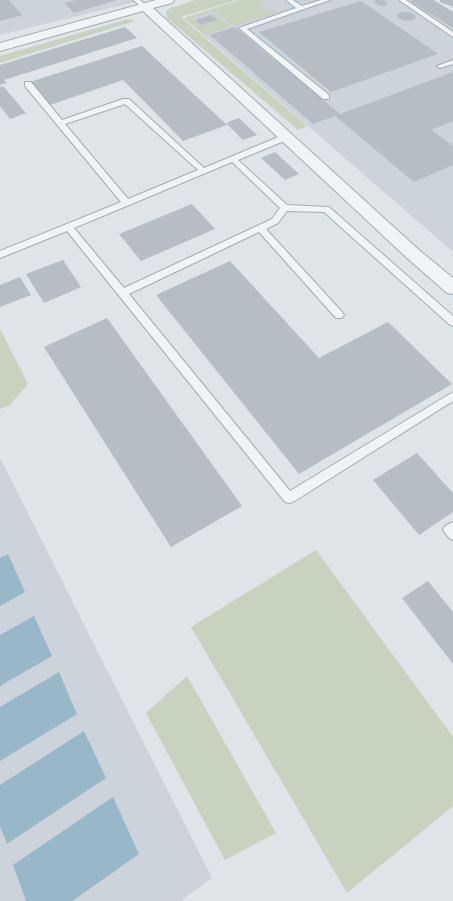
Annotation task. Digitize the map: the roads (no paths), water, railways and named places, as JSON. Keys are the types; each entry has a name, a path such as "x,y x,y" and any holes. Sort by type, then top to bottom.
{"street":[{"path":"0,48 140,3 168,0"},
{"path":"140,3 413,254 453,288"}],"lane":[{"path":"289,0 300,8"},
{"path":"326,97 242,28 327,0"},
{"path":"402,0 453,35"},
{"path":"440,66 453,62"},
{"path":"28,84 127,203"},
{"path":"61,123 126,101 203,171"},
{"path":"0,254 286,137"},
{"path":"233,159 285,208 326,209 453,322"},
{"path":"123,293 275,221 285,208"},
{"path":"69,226 289,498 453,396"},
{"path":"260,228 339,314"},
{"path":"453,527 449,530 453,534"}],"water":[{"path":"8,554 25,592 0,606 0,558"},
{"path":"34,616 52,656 0,686 0,635"},
{"path":"59,672 77,714 0,761 0,707"},
{"path":"84,731 106,778 7,844 0,826 0,785"},
{"path":"113,797 139,854 72,901 26,901 13,865"}]}
